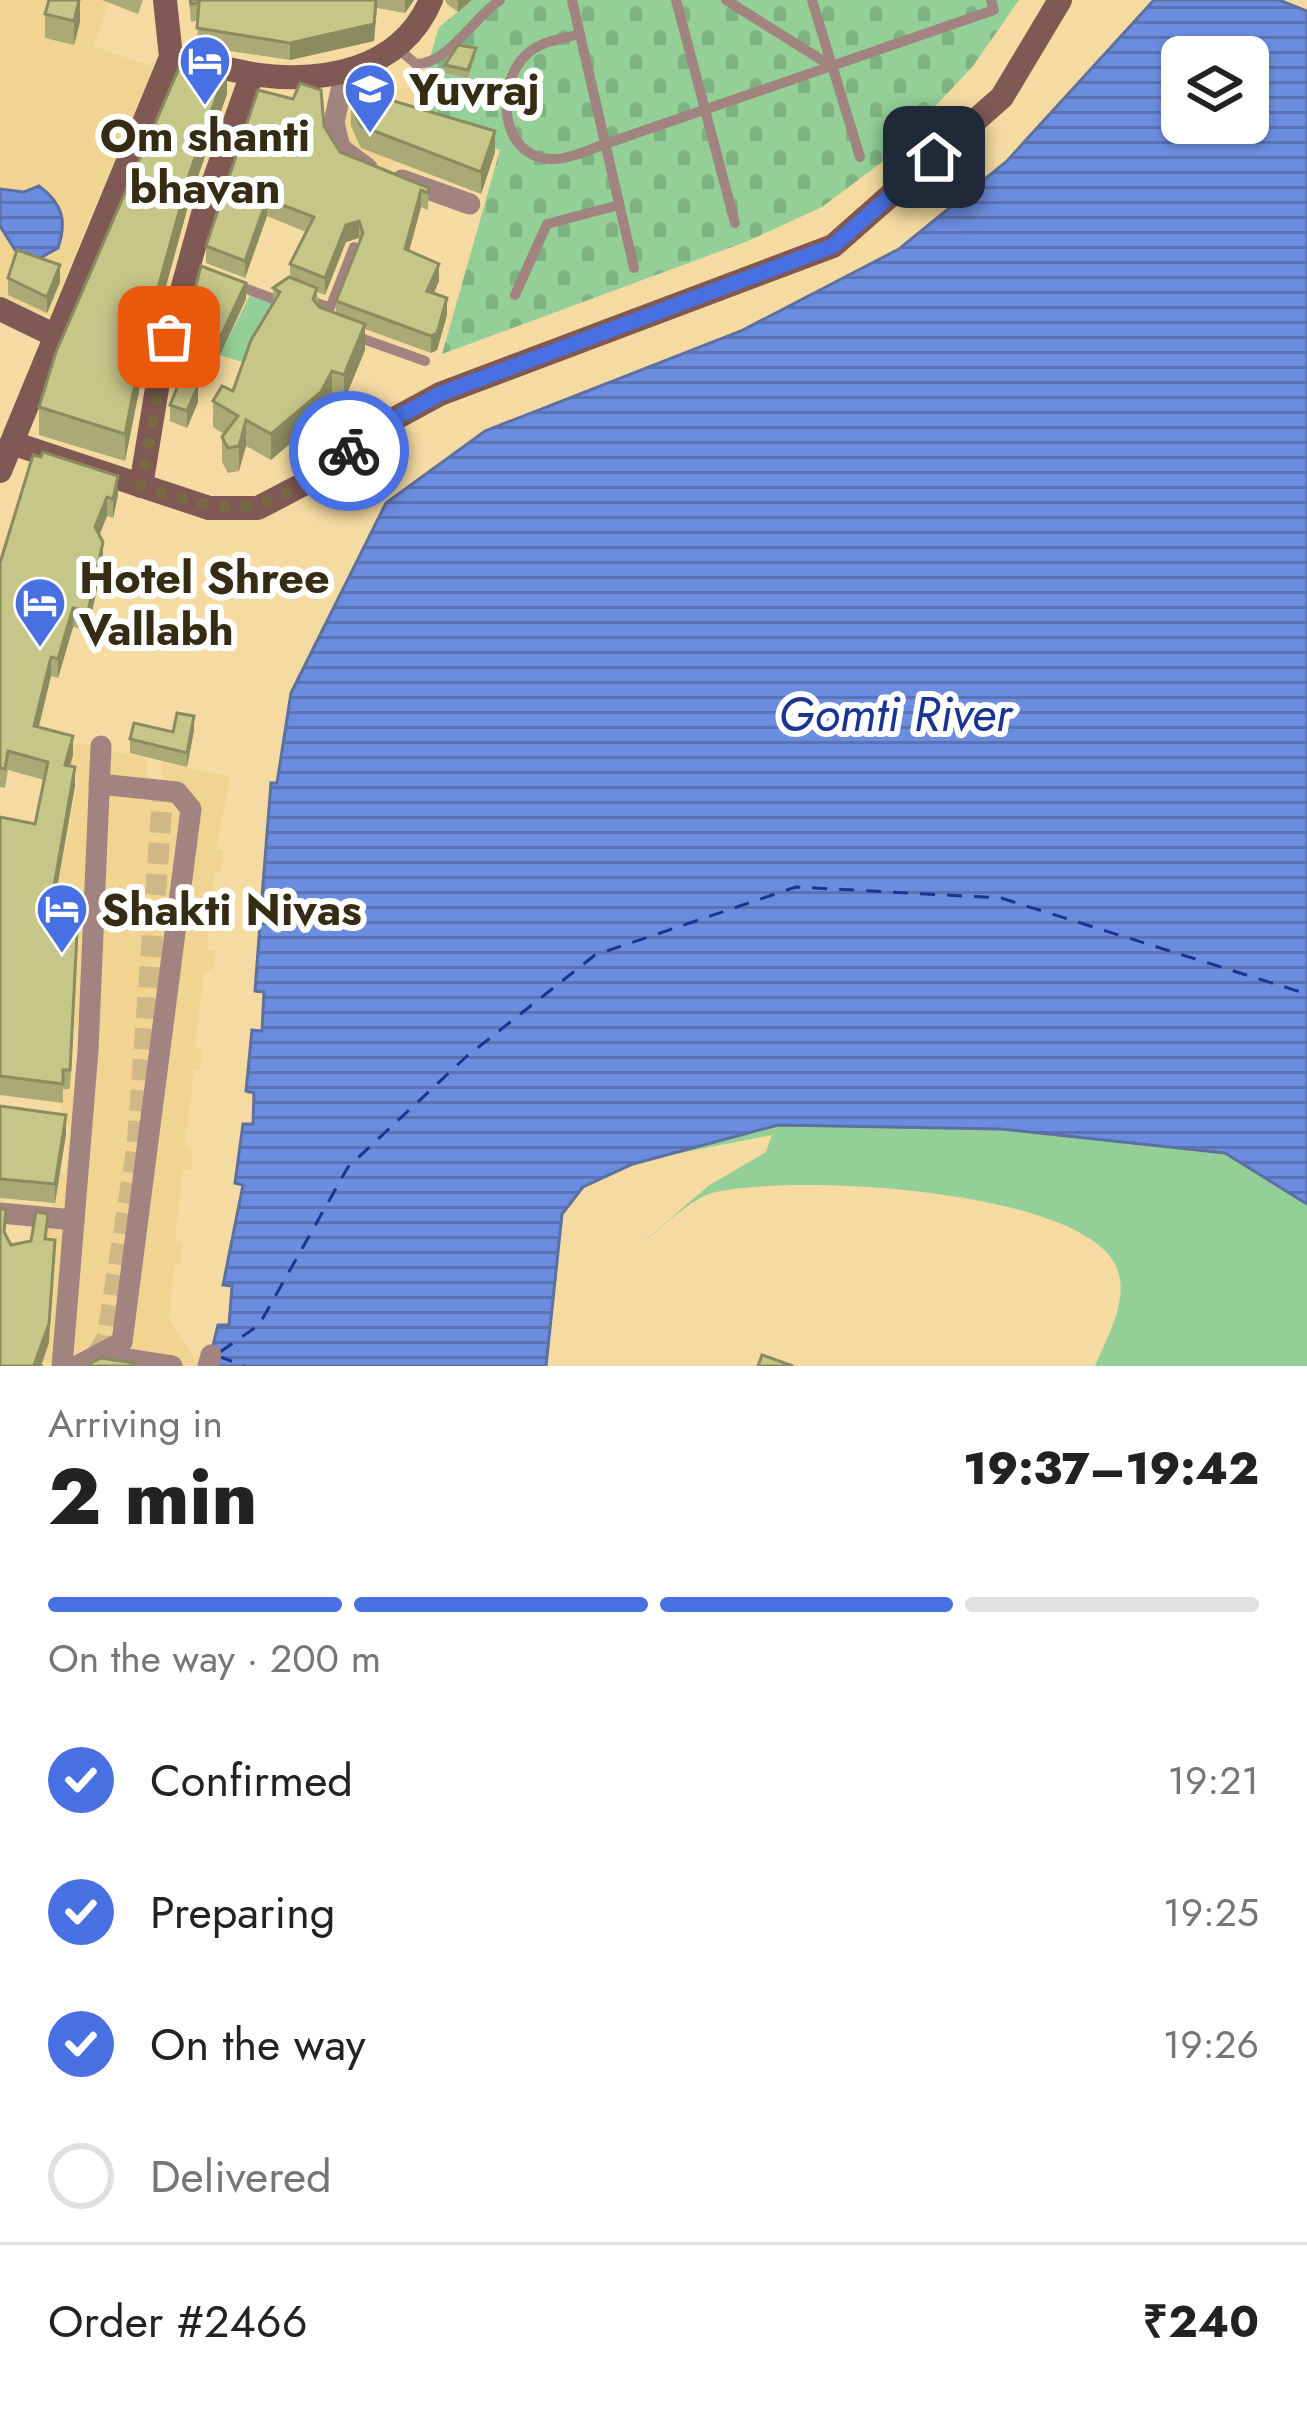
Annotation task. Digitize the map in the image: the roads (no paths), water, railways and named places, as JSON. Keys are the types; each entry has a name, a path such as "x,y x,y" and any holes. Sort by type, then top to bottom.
{"main road":[{"path":"0,471 171,57 165,0"},
{"path":"171,57 289,80 361,70 397,48 422,20 431,0"},
{"path":"12,443 209,508 258,508 315,478 383,425 440,394 833,246 1002,97 1060,0"},
{"path":"141,486 160,370 197,270 252,74"},
{"path":"0,309 56,336"}],"street":[{"path":"345,72 334,122 340,148 351,160 470,204"},
{"path":"62,1366 74,1220 72,1120 101,746"},
{"path":"86,1360 122,1342 191,809 176,792 99,784"},
{"path":"14,1220 74,1220"},
{"path":"86,1360 172,1366"}],"lane":[{"path":"397,48 416,64 437,61 500,0"},
{"path":"572,0 634,268"},
{"path":"676,0 735,223"},
{"path":"726,0 833,67"},
{"path":"812,0 860,157"},
{"path":"580,34 547,42 517,64 506,103 515,142 546,159 605,144 994,10 991,0"},
{"path":"515,295 547,224 620,205"},
{"path":"323,324 354,247"},
{"path":"224,280 279,301 285,290 330,308"},
{"path":"338,329 425,361"}],"water":[{"name":"Gomti River","path":"1154,0 1279,0 1307,11 1307,1204 1225,1153 1001,1129 778,1125 633,1164 583,1187 562,1214 546,1366 208,1366 218,1325 229,1325 232,1286 223,1285 243,1185 235,1183 243,1124 253,1124 254,1093 246,1091 252,1030 262,1031 264,992 255,991 260,924 272,924 274,899 262,897 271,783 277,783 291,693 386,503 485,431 741,331 899,249 1006,162"},
{"path":"39,186 58,206 62,221 58,248 40,258 15,250 0,226 0,189 24,192"}],"tunnel":[{"path":"97,1354 107,1338 137,1147 163,791"}],"place":[{"name":"Om shanti bhavan","path":"205,107"},
{"name":"Yuvraj","path":"370,135"},
{"name":"Hotel Shree Vallabh","path":"40,649"},
{"name":"Shakti Nivas","path":"62,955"}]}
